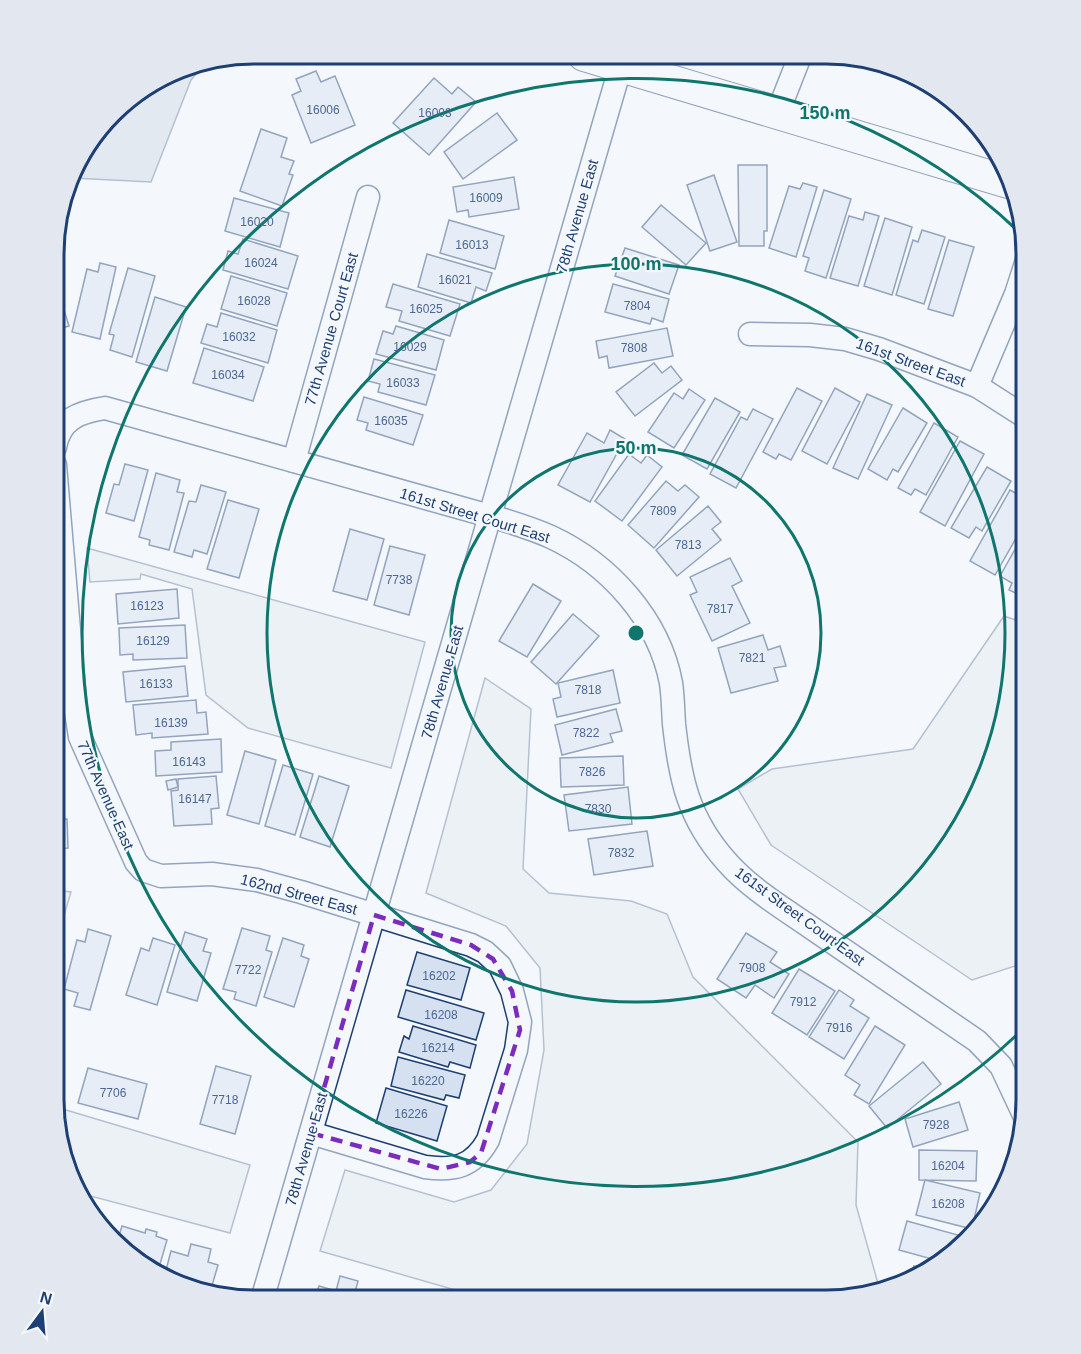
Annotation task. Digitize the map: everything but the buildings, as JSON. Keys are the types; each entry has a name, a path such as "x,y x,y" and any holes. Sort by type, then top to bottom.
{"main road":[{"path":"621,65 1001,180"}],"street":[{"name":"78th Avenue East","path":"265,1289 621,65"},
{"path":"778,112 796,65"},
{"name":"77th Avenue Court East","path":"294,460 368,197"},
{"path":"977,386 1017,291"},
{"name":"161st Street East","path":"750,333 845,339 879,349 977,386 1017,411"},
{"name":"161st Street Court East","path":"64,425 77,414 105,408 120,411 490,516 550,537 574,550 608,576 637,607 663,652 671,684 682,782 690,807 726,862 783,908 976,1041 1000,1066 1016,1099"},
{"name":"77th Avenue East","path":"64,571 80,737 129,850 143,870"},
{"name":"162nd Street East","path":"143,870 161,876 212,874 245,878 302,892 451,939 485,952 500,966 512,991 520,1030 488,1140 481,1153 470,1162 457,1167 441,1169 424,1167 310,1133"}],"highlighted area":[{"path":"374,915 471,945 493,959 512,991 520,1030 481,1153 470,1162 441,1169 311,1133"}],"shaded area":[{"path":"196,74 191,80 151,182 81,178 97,149 129,112 160,90"},
{"path":"87,548 425,642 391,768 248,728 206,695 192,589 141,574 140,579 90,582"},
{"path":"1004,616 1017,620 1016,966 972,980 771,845 738,789 772,769 913,749"},
{"path":"485,678 531,709 523,869 549,893 631,901 667,914 693,977 858,1142 856,1205 878,1282 839,1289 452,1289 320,1251 345,1170 454,1202 491,1190 527,1144 544,1050 540,968 506,926 426,893"},
{"path":"64,891 71,892 64,915"},
{"path":"65,1110 250,1165 230,1233 92,1196 79,1172 71,1148"}]}
